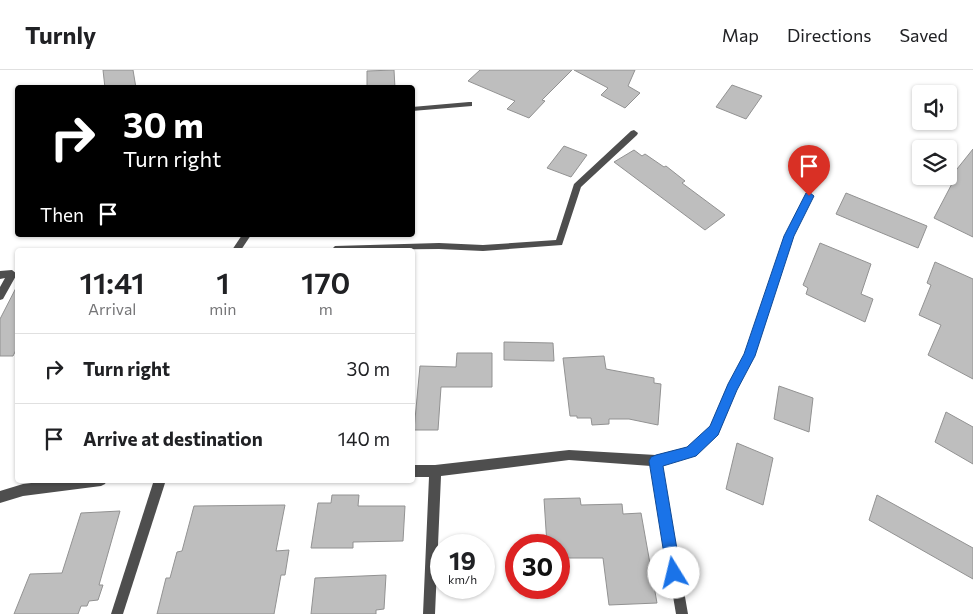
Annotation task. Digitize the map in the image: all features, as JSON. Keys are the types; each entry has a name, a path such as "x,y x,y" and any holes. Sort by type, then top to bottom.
{"street":[{"path":"415,109 469,104"},
{"path":"387,248 439,246 483,248 559,243 577,186 634,133"},
{"path":"415,471 436,471 569,456 656,461 691,452 714,430 732,388 750,356 789,236 809,196"},
{"path":"237,248 246,237"},
{"path":"0,275 15,274"},
{"path":"0,296 15,274"},
{"path":"656,461 682,614"},
{"path":"429,614 436,471"},
{"path":"0,497 23,490 78,483"},
{"path":"117,614 159,483"}],"building":[{"path":"103,70 133,70 136,85 105,85"},
{"path":"394,70 395,85 367,85 367,71"},
{"path":"480,70 572,70 542,100 545,101 529,118 507,109 515,101 468,81"},
{"path":"574,70 635,70 628,86 640,93 625,108 601,95 608,88"},
{"path":"732,85 762,96 746,119 716,107"},
{"path":"564,146 587,155 571,177 547,168"},
{"path":"973,149 973,237 934,218 951,185 957,185 957,169"},
{"path":"634,150 642,156 645,154 664,167 666,166 685,181 682,183 725,215 705,230 614,162"},
{"path":"846,193 927,226 918,248 836,214"},
{"path":"820,243 871,264 861,294 873,299 865,322 806,294 808,288 803,285"},
{"path":"935,262 973,279 973,379 928,355 941,325 919,315 931,285 927,283"},
{"path":"15,290 15,352 13,356 0,356 0,319"},
{"path":"504,342 553,343 554,361 504,360"},
{"path":"457,353 492,353 492,387 441,387 438,430 415,430 420,366 456,367"},
{"path":"604,356 606,369 654,378 654,383 661,384 658,425 629,419 609,419 609,424 592,425 591,418 570,416 563,358"},
{"path":"779,386 813,398 809,432 774,419"},
{"path":"946,412 973,427 973,464 935,442"},
{"path":"737,443 773,458 763,505 726,489"},
{"path":"332,495 359,495 358,506 405,506 403,541 353,542 353,548 311,548 318,503 331,503"},
{"path":"877,495 973,548 973,579 869,520"},
{"path":"580,498 581,505 622,504 623,514 641,513 657,603 609,605 603,558 570,558 570,534 546,534 544,499"},
{"path":"285,505 276,551 289,550 285,575 281,575 274,614 157,614 166,578 170,578 177,552 182,551 194,506"},
{"path":"120,511 99,585 103,585 98,600 89,601 87,606 81,606 78,614 14,614 30,574 62,573 81,513"},
{"path":"386,575 384,609 376,610 376,614 311,614 315,578"}],"route":[{"path":"674,573 656,461 691,452 714,430 732,388 750,356 789,236 809,196"}]}
